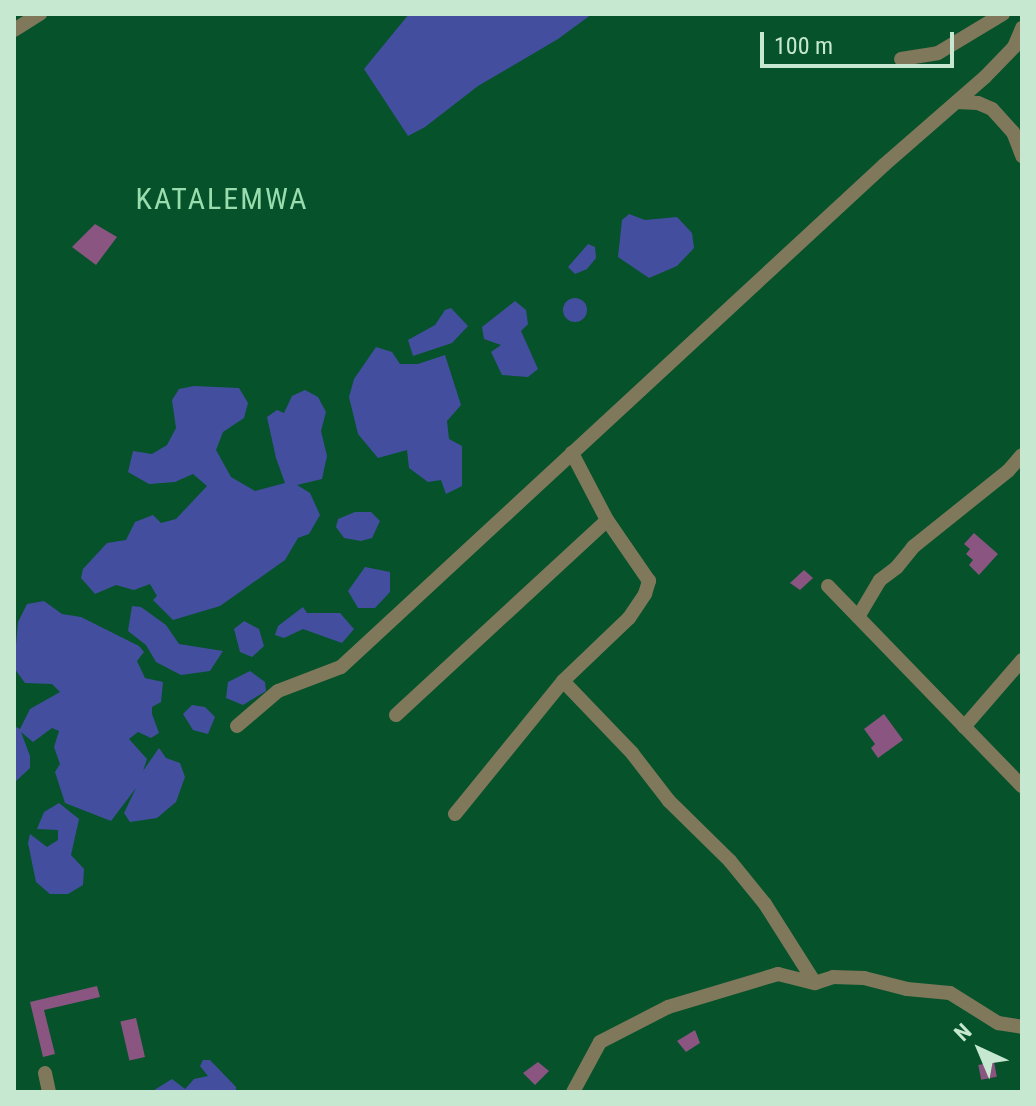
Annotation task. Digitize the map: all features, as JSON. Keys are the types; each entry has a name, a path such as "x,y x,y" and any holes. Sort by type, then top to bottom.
{"street":[{"path":"14,30 40,14"},
{"path":"901,59 938,53 1003,14"},
{"path":"237,726 278,691 341,667 981,81 1014,47 1022,28"},
{"path":"981,81 979,96 985,106"},
{"path":"957,102 992,109 1013,132 1022,156"},
{"path":"455,814 563,681 629,618 645,594 649,581 607,520 572,453"},
{"path":"858,617 880,580 897,567 913,547 1008,471 1022,455"},
{"path":"396,715 607,520"},
{"path":"828,586 1022,786"},
{"path":"964,727 1022,660"},
{"path":"563,681 632,753 669,801 730,861 765,904 815,983"},
{"path":"573,1092 600,1042 668,1007 778,974 815,983 833,977 864,978 907,989 950,993 998,1023 1022,1027"},
{"path":"45,1073 49,1092"}],"shaded area":[{"path":"409,14 592,14 558,39 478,86 425,127 408,136 364,69"},
{"path":"629,214 645,220 677,217 692,233 694,248 677,266 649,278 618,257 622,220"},
{"path":"588,244 595,247 596,258 587,269 575,274 568,267"},
{"path":"575,298 584,301 587,310 584,319 575,322 566,319 563,310 566,301"},
{"path":"515,301 526,310 528,324 521,331 538,369 528,377 502,375 491,352 501,345 484,339 482,327"},
{"path":"451,308 468,326 452,343 413,356 408,340 435,325 445,310"},
{"path":"376,347 392,352 400,364 418,364 445,355 461,405 447,421 449,439 462,446 462,486 446,494 441,480 428,482 409,468 407,450 378,458 358,434 349,397 354,379"},
{"path":"194,386 239,388 248,403 244,418 223,432 216,450 231,477 255,491 285,483 267,417 277,410 284,413 292,396 305,390 318,397 326,412 321,431 327,456 322,479 297,485 310,493 320,515 309,534 298,538 285,560 220,606 173,620 153,600 157,596 150,584 134,590 116,585 95,594 81,578 83,569 107,543 126,540 135,522 153,515 161,523 176,519 207,486 193,474 175,482 149,484 128,472 133,451 152,454 167,445 176,428 172,400 179,389"},
{"path":"355,512 371,512 380,521 372,538 361,541 344,538 336,527 338,519"},
{"path":"365,567 390,572 390,592 375,608 358,608 348,591"},
{"path":"44,601 62,614 81,617 139,646 144,652 137,661 145,678 163,682 161,702 152,707 159,733 151,738 138,732 129,739 147,759 143,771 159,748 166,758 180,763 185,777 176,802 157,818 130,822 124,813 136,788 111,821 65,803 55,772 60,764 54,747 59,731 52,728 33,742 21,732 30,756 30,768 14,783 14,726 20,729 30,709 60,692 52,684 25,683 14,668 18,622 27,604"},
{"path":"132,606 141,607 166,625 179,644 223,651 210,671 181,675 156,662 146,645 128,631"},
{"path":"303,607 307,613 340,613 354,629 342,643 303,629 284,638 275,635 278,626"},
{"path":"244,621 259,629 264,646 252,657 240,652 234,629"},
{"path":"250,671 265,682 266,691 243,705 226,698 228,682"},
{"path":"192,705 205,707 215,717 208,734 193,730 183,714"},
{"path":"59,803 79,819 71,855 84,869 83,885 68,894 50,894 36,882 28,843 30,834 47,847 58,840 58,830 37,829 44,812"},
{"path":"203,1060 210,1060 236,1087 236,1092 151,1092 172,1079 185,1089 194,1079 208,1076 200,1066"}],"building":[{"path":"95,224 117,237 96,265 72,247"},
{"path":"974,533 998,554 979,575 969,565 973,560 966,554 970,549 964,544"},
{"path":"804,570 813,578 800,590 790,583"},
{"path":"884,714 903,740 878,758 871,748 875,744 864,729"},
{"path":"97,986 100,997 44,1010 55,1054 43,1057 30,1002"},
{"path":"136,1018 145,1057 129,1061 120,1022"},
{"path":"695,1030 700,1043 686,1052 677,1041"},
{"path":"538,1062 549,1071 535,1085 523,1073"},
{"path":"994,1062 997,1077 981,1080 978,1065"}],"district":[{"name":"KATALEMWA","path":"222,199"}]}
